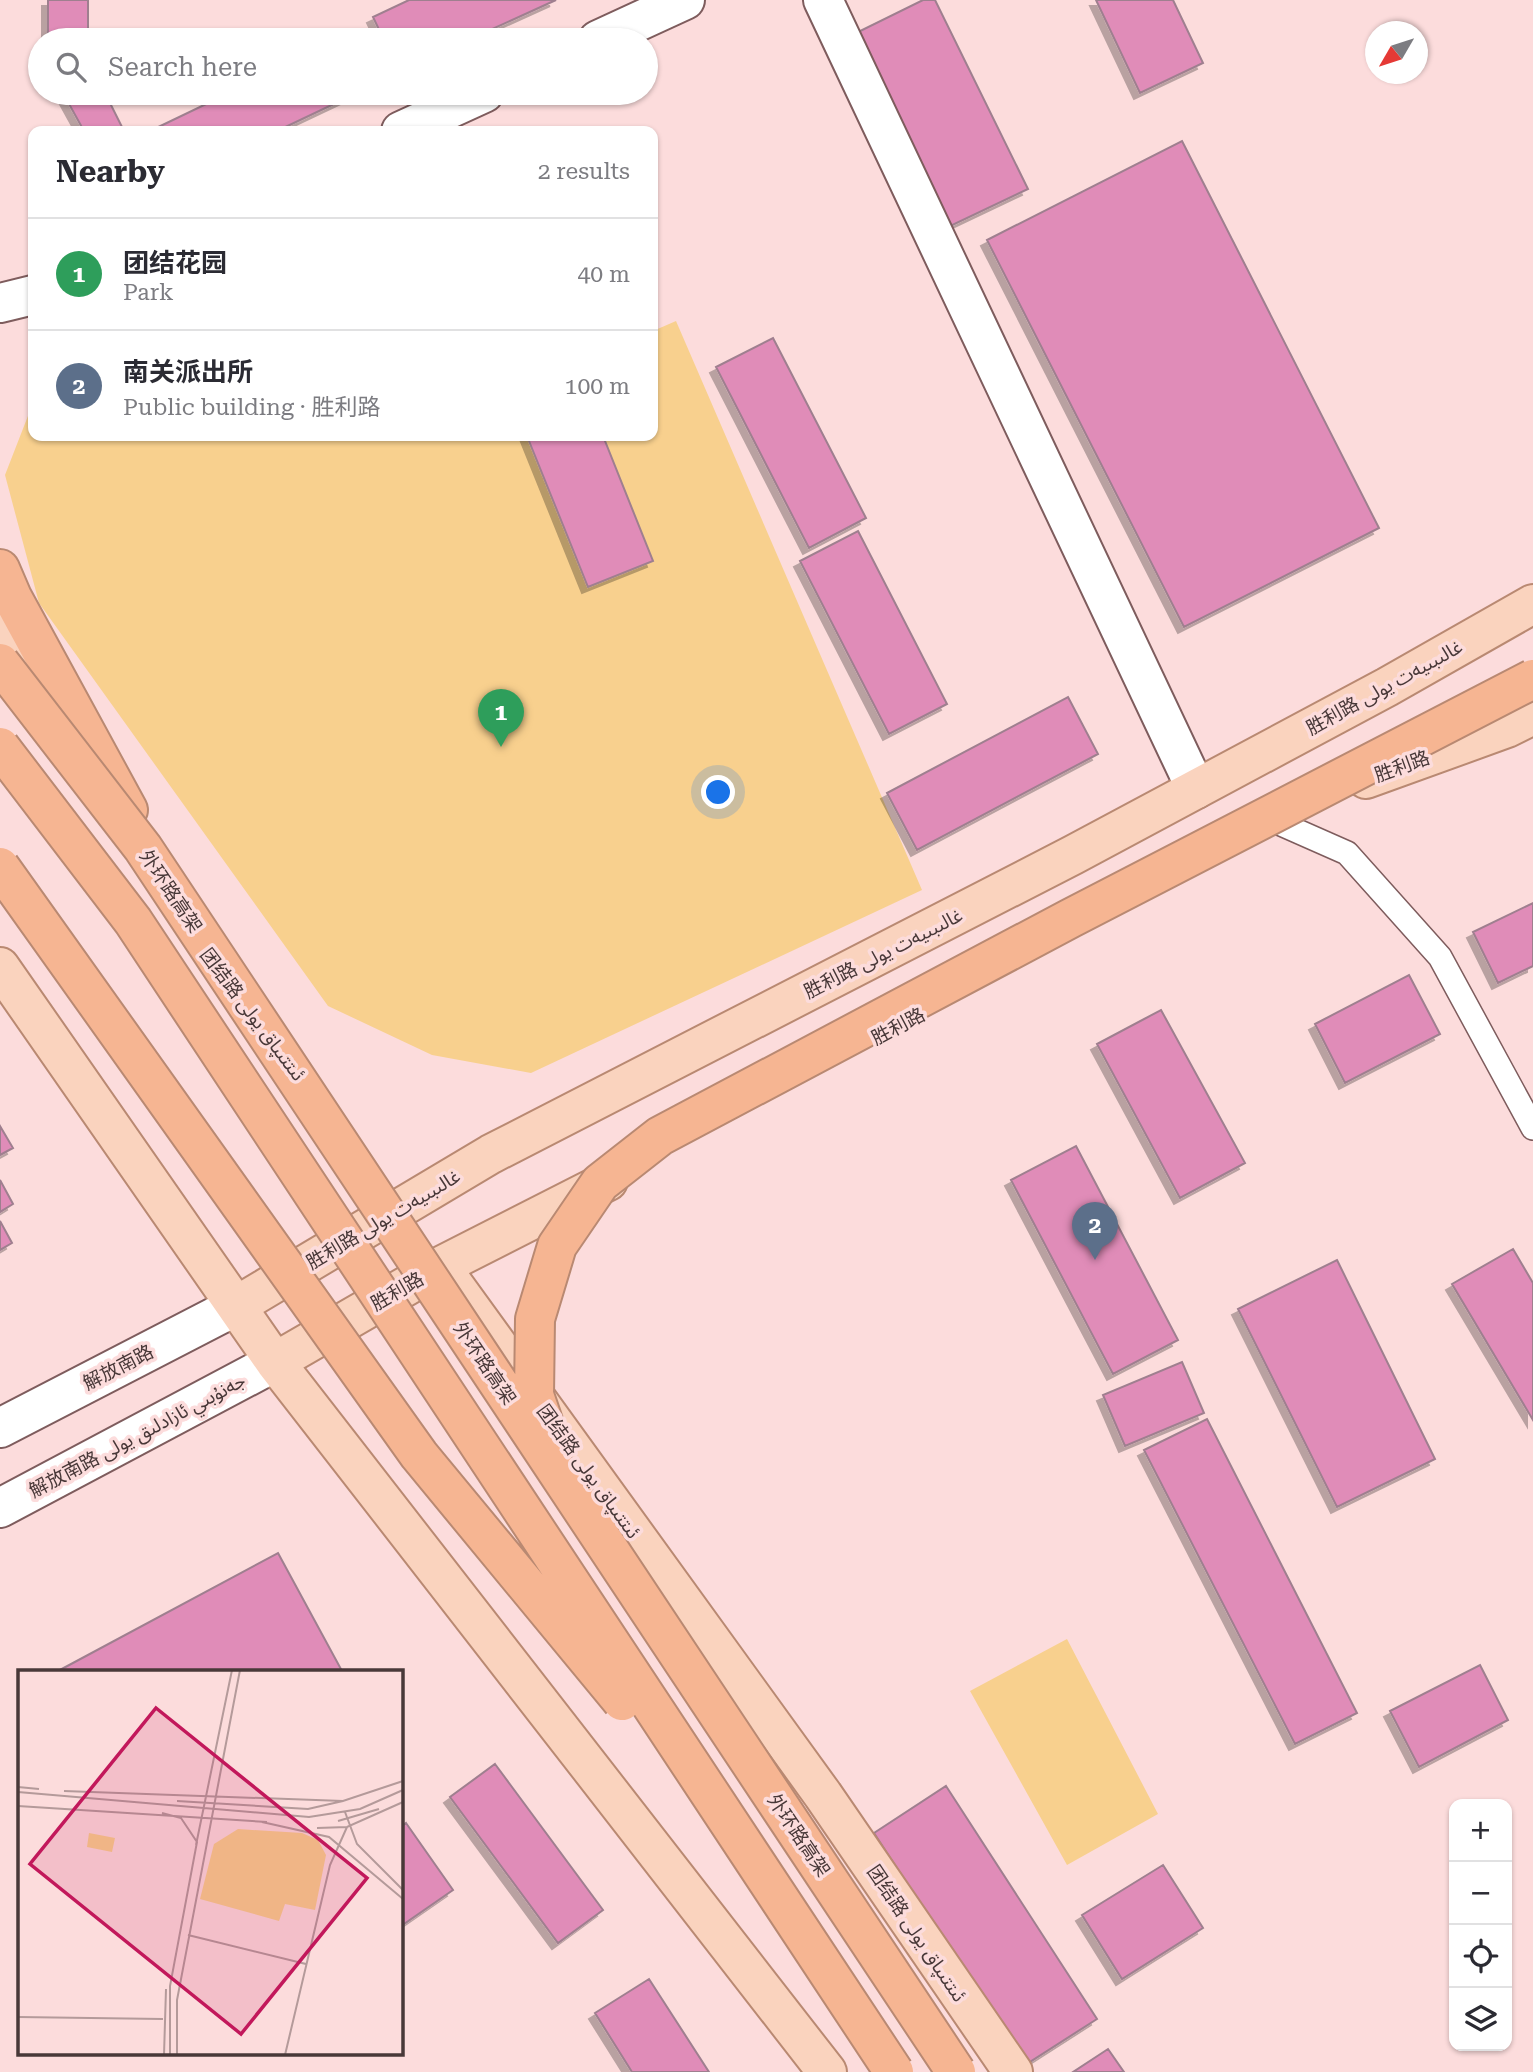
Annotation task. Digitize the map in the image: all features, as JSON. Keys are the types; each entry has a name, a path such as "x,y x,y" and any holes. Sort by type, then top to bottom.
{"highway":[{"path":"0,569 12,597 170,889"},
{"name":"外环路高架","path":"0,663 143,848 956,2072"},
{"path":"598,1533 558,1467 534,1395 535,1319 557,1246 600,1183 660,1136 1059,924 1533,679"},
{"path":"0,747 133,921 894,2072"},
{"path":"0,867 419,1455 754,1862"}],"main road":[{"name":"胜利路 غالىبىيەت يولى","path":"236,1306 491,1154 1073,855 1387,687 1533,604"},
{"name":"团结路 ئىتتىپاق يولى","path":"0,627 192,933 399,1209 823,1795 1013,2072"},
{"name":"胜利路","path":"275,1362 440,1266 551,1211 1353,784 1507,728 1533,715"},
{"path":"0,967 275,1362 827,2072"}],"street":[{"path":"624,28 685,0"},
{"path":"823,0 1196,789"},
{"path":"412,126 458,105"},
{"path":"0,303 28,296"},
{"name":"解放南路","path":"0,1428 236,1306"},
{"name":"解放南路 جەنۇبىي ئازادلىق يولى","path":"0,1508 275,1362"}],"lane":[{"path":"1279,823 1347,853 1440,957 1533,1128"}],"shaded area":[{"path":"676,321 922,890 531,1073 432,1055 328,1006 39,603 5,475 28,416 28,441 658,441 658,329"},
{"path":"1067,1639 1158,1814 1067,1865 970,1691"}],"building":[{"path":"48,0 88,0 88,28 48,28"},
{"path":"409,0 556,0 494,28 378,28 373,17"},
{"path":"923,0 935,0 1028,189 944,229 850,36"},
{"path":"1096,0 1173,0 1203,63 1140,93"},
{"path":"70,105 111,105 122,126 81,126"},
{"path":"204,105 332,105 288,126 160,126"},
{"path":"1182,141 1379,528 1184,627 987,240"},
{"path":"773,338 866,518 809,548 716,367"},
{"path":"529,441 605,441 653,561 588,587"},
{"path":"858,531 947,704 889,734 800,561"},
{"path":"1068,697 1098,754 917,850 887,793"},
{"path":"1533,903 1533,966 1498,983 1473,932"},
{"path":"1409,975 1440,1034 1345,1083 1315,1024"},
{"path":"1161,1010 1245,1163 1180,1198 1097,1044"},
{"path":"0,1126 13,1148 0,1155"},
{"path":"1076,1146 1178,1340 1113,1374 1011,1180"},
{"path":"0,1180 13,1204 0,1212"},
{"path":"0,1221 12,1243 0,1250"},
{"path":"1513,1249 1533,1283 1533,1420 1452,1284"},
{"path":"1337,1260 1435,1459 1337,1507 1238,1309"},
{"path":"1182,1362 1204,1413 1125,1446 1103,1395"},
{"path":"1207,1419 1357,1713 1295,1744 1144,1450"},
{"path":"278,1553 341,1670 60,1670"},
{"path":"1480,1665 1508,1720 1419,1767 1390,1711"},
{"path":"495,1764 603,1910 558,1943 450,1797"},
{"path":"946,1786 1097,2019 1025,2065 874,1833"},
{"path":"406,1823 453,1890 402,1925 402,1826"},
{"path":"1163,1865 1203,1928 1122,1979 1082,1915"},
{"path":"649,1979 709,2072 632,2072 595,2013"},
{"path":"1108,2049 1124,2072 1073,2072"}],"place":[{"name":"团结花园","path":"501,747"},
{"name":"南关派出所","path":"1095,1260"}]}
